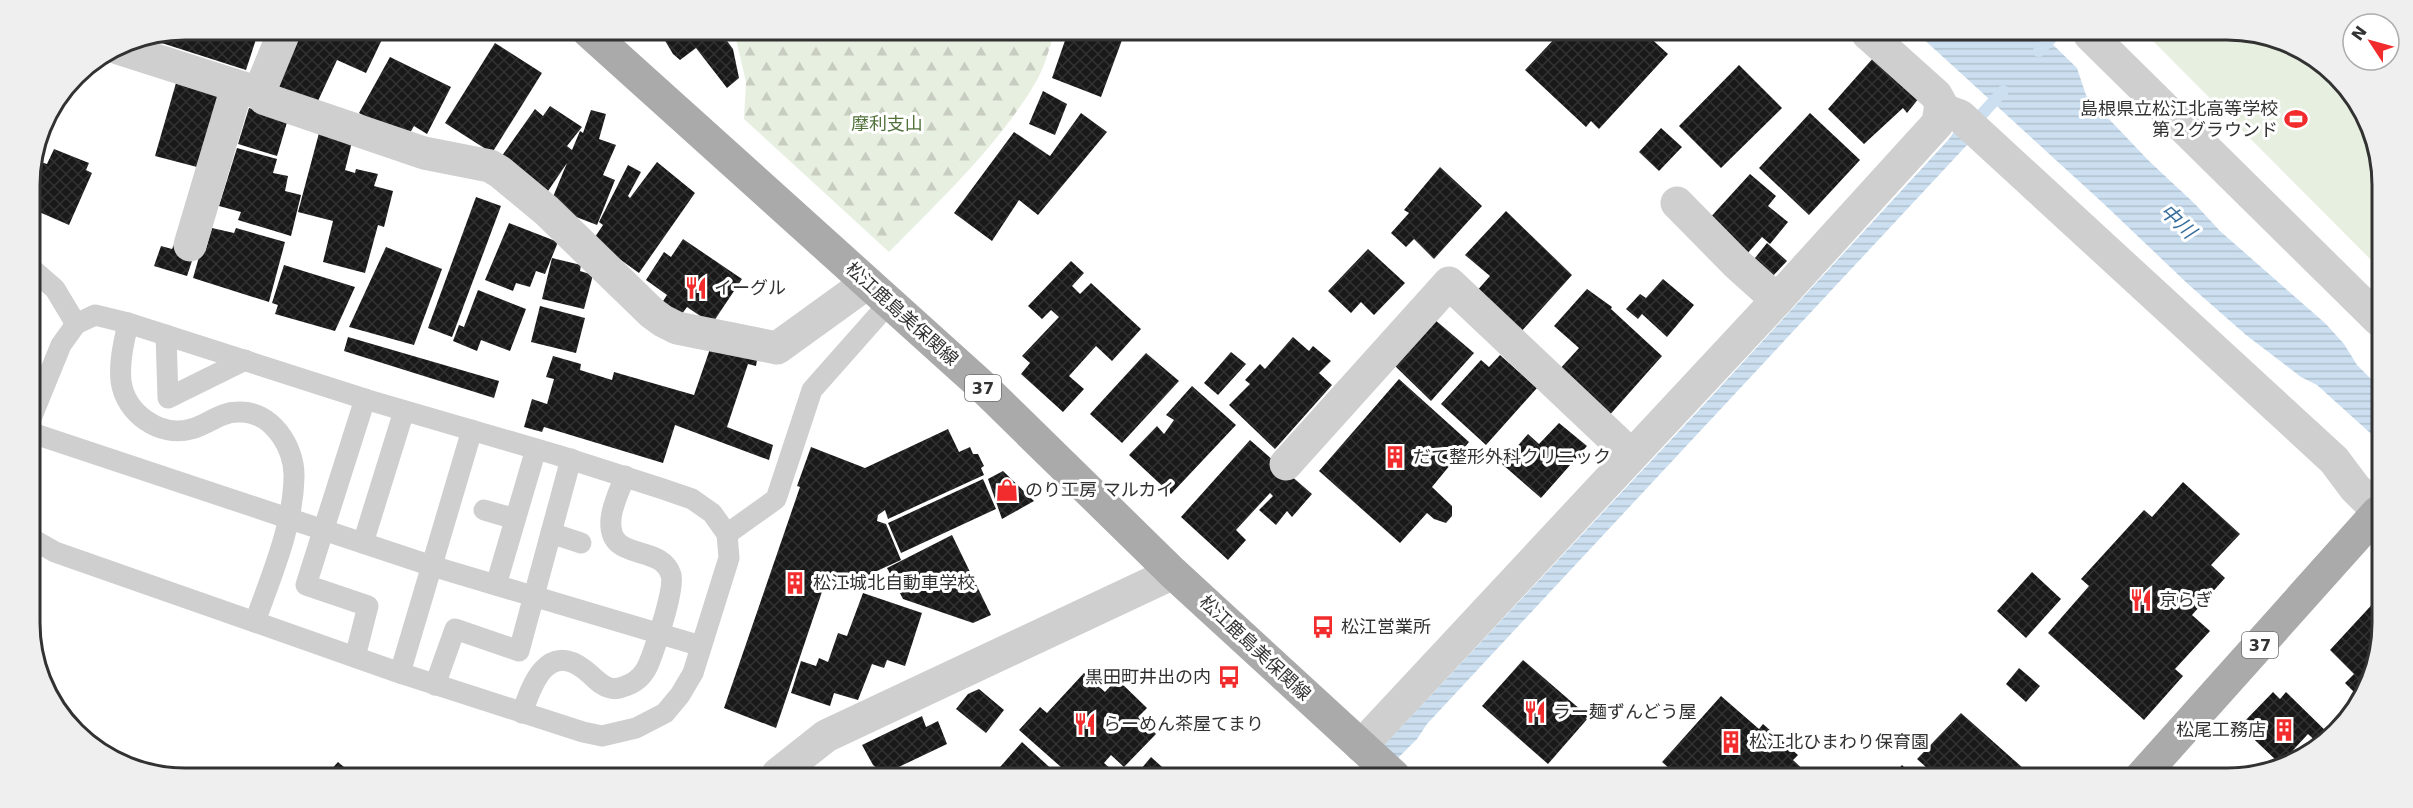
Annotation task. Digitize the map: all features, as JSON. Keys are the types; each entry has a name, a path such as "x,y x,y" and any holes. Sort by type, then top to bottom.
{"main road":[{"name":"松江鹿島美保関線","path":"598,40 982,386 1173,573 1384,767"},
{"name":"37","path":"2150,767 2372,519"}],"street":[{"path":"190,245 248,90 279,40"},
{"path":"1875,40 2334,460 2372,506"},
{"path":"2095,40 2372,314"},
{"path":"130,52 248,90 265,99 424,153 490,166 547,211 652,312 677,328 777,348 878,293"},
{"path":"1365,750 1631,455 1778,300 1938,123 1960,120"},
{"path":"1677,203 1737,264 1778,300"},
{"path":"1286,464 1449,283 1631,455"},
{"path":"786,768 826,736 1173,573"}],"lane":[{"path":"41,277 55,289 75,324"},
{"path":"727,534 776,499 812,390 878,293"},
{"path":"40,544 55,552 435,685 602,736 636,728 665,713 681,695 693,673 729,558 727,534 712,513 692,499 572,459 365,399 128,322 95,315 75,324 41,374"},
{"path":"128,322 120,360 121,383 125,396 137,414 151,424 171,432 192,429 220,415 239,411 258,416 274,426 290,450 294,476 290,519 255,622"},
{"path":"166,335 168,398 245,360"},
{"path":"355,657 368,606 306,585 365,399"},
{"path":"363,543 404,411"},
{"path":"400,673 472,430"},
{"path":"40,436 432,566 701,646"},
{"path":"496,585 536,449"},
{"path":"435,685 455,629 519,651 572,459"},
{"path":"522,713 542,669 559,661 577,664 609,688 618,689 635,682 649,663 671,591 671,574 660,558 625,549 612,532 612,513 625,476"},
{"path":"484,510 515,519"},
{"path":"551,533 581,543"}],"green space":[{"name":"摩利支山","path":"736,40 1052,40 1037,80 1005,127 969,170 889,252 744,119 746,82"},
{"name":"島根県立松江北高等学校 第２グラウンド","path":"2152,40 2227,40 2265,45 2300,60 2330,83 2358,122 2370,158 2372,261"}],"water":[{"name":"中川","path":"1924,40 2048,40 2077,68 2086,95 2149,161 2220,231 2326,324 2344,344 2357,365 2372,380 2372,435 2317,385 2301,377 2246,335 2189,285"},
{"path":"1964,117 1982,133 1966,146 1427,724 1417,739 1389,767 1363,767 1698,411 1949,139"}],"building":[{"path":"186,40 256,40 246,70 161,43"},
{"path":"297,40 382,40 366,73 337,60 317,103 275,89"},
{"path":"665,40 726,40 733,49 739,78 727,88 696,48 680,60 673,54"},
{"path":"1065,40 1122,40 1101,97 1052,78"},
{"path":"1553,40 1653,40 1668,54 1599,129 1591,121 1586,127 1525,70"},
{"path":"495,43 542,73 492,153 445,123"},
{"path":"390,57 451,87 427,134 414,126 407,138 359,113"},
{"path":"1874,57 1919,98 1907,113 1903,108 1864,144 1828,109"},
{"path":"1739,65 1782,108 1721,168 1679,126"},
{"path":"176,83 219,96 197,167 155,156"},
{"path":"1043,91 1067,104 1055,135 1029,124"},
{"path":"550,106 582,127 567,146 572,150 580,131 583,133 591,110 606,114 599,139 616,145 603,175 615,180 597,225 553,208 550,204 567,163 546,194 499,160 535,109 543,116"},
{"path":"249,108 288,119 277,156 238,144"},
{"path":"1081,113 1107,132 1038,215 1019,200 992,241 954,213 1014,132 1050,156"},
{"path":"1810,113 1860,160 1809,215 1759,168"},
{"path":"1661,128 1682,147 1659,171 1639,152"},
{"path":"319,133 352,142 345,170 355,173 356,169 378,174 374,186 393,191 384,227 378,225 365,273 323,262 333,221 298,212"},
{"path":"237,148 277,159 273,173 288,176 285,191 301,195 291,236 238,220 241,212 219,206"},
{"path":"54,149 89,163 86,170 92,173 69,225 41,213 42,167 43,163 47,164"},
{"path":"657,162 695,193 639,273 593,240 603,225 599,222 628,165 641,172 628,196 630,198"},
{"path":"1440,167 1482,206 1434,259 1414,239 1406,247 1391,233 1409,213 1404,210"},
{"path":"1750,174 1776,196 1768,206 1788,222 1770,244 1762,237 1746,255 1708,220"},
{"path":"476,197 501,206 452,337 428,328"},
{"path":"1506,211 1572,275 1519,334 1475,293 1490,276 1465,255"},
{"path":"509,223 558,242 545,274 536,271 530,287 516,283 513,291 485,280"},
{"path":"212,228 234,233 236,228 285,242 269,302 193,278 201,250 205,252"},
{"name":"イーグル","path":"683,239 742,279 712,324 687,307 677,321 658,309 667,295 646,280 664,252 671,257"},
{"path":"175,242 196,249 187,276 154,266 161,246 172,249"},
{"path":"1767,243 1787,261 1770,279 1751,263"},
{"path":"386,247 442,269 414,345 349,327"},
{"path":"1368,249 1405,283 1374,315 1361,302 1351,313 1328,291"},
{"path":"552,258 581,265 580,271 593,275 584,309 542,299"},
{"path":"1071,261 1084,273 1072,286 1080,294 1091,283 1141,329 1112,361 1096,346 1069,376 1084,389 1063,412 1021,374 1030,363 1022,356 1059,317 1051,310 1042,319 1028,306"},
{"path":"284,265 355,287 335,331 275,314 278,305 272,303"},
{"path":"1663,279 1694,305 1667,337 1642,314 1638,319 1626,309 1640,294 1646,298"},
{"path":"1587,289 1612,307 1611,309 1662,356 1607,418 1558,371 1579,348 1554,326"},
{"path":"478,290 526,309 510,351 481,340 477,351 453,341 459,325 464,327"},
{"path":"540,306 585,318 576,353 531,342"},
{"path":"1434,319 1474,353 1431,401 1394,365"},
{"path":"348,337 499,381 494,398 344,351"},
{"path":"1293,337 1309,351 1313,346 1331,361 1319,373 1332,385 1275,449 1229,405 1250,384 1245,380 1260,364 1265,369"},
{"path":"711,346 758,354 756,366 748,364 727,427 773,445 769,460 675,425 663,463 544,427 542,432 524,427 532,399 547,404 554,379 546,377 553,356 581,364 580,370 612,380 614,372 694,395"},
{"path":"1231,352 1246,364 1218,395 1204,383"},
{"path":"1146,353 1179,381 1122,443 1090,414"},
{"path":"1500,355 1537,388 1486,445 1441,404 1481,360 1489,367"},
{"name":"だて整形外科クリニック","path":"1399,379 1469,442 1432,487 1452,506 1452,516 1446,523 1434,519 1427,513 1400,543 1319,471"},
{"path":"1192,386 1236,425 1171,494 1129,455 1157,426 1164,434 1174,420 1166,415"},
{"path":"1559,423 1587,446 1541,498 1502,464 1528,434 1539,444"},
{"name":"松江城北自動車学校","path":"948,429 959,452 970,447 973,454 978,454 984,466 981,468 984,475 888,519 885,510 878,515 877,521 886,524 901,560 866,576 861,589 827,577 776,728 724,708 800,487 797,486 811,447 865,468"},
{"path":"1250,440 1312,494 1292,517 1287,511 1276,525 1259,510 1273,496 1270,493 1236,530 1246,540 1228,560 1181,517"},
{"name":"のり工房 マルカイ","path":"1003,471 1034,501 1002,519 988,479"},
{"path":"983,479 996,509 901,553 888,523"},
{"name":"京らぎ","path":"2183,482 2240,534 2211,565 2225,578 2192,615 2210,631 2175,669 2183,676 2144,720 2048,633 2089,586 2081,579 2144,510 2152,517"},
{"path":"952,535 991,615 973,623 903,599 887,568"},
{"path":"2032,572 2061,599 2026,638 1997,611"},
{"path":"863,593 922,613 905,666 887,660 884,668 872,664 858,700 834,693 830,706 791,693 801,661 816,666 819,658 828,662 838,633 847,636"},
{"path":"2372,604 2368,660 2354,692 2345,683 2354,674 2330,650"},
{"name":"ラー麺ずんどう屋","path":"1523,660 1589,717 1548,764 1482,706"},
{"path":"2019,668 2040,686 2026,702 2006,684"},
{"name":"らーめん茶屋てまり","path":"1084,673 1105,692 1117,679 1147,708 1138,717 1156,734 1124,767 1111,755 1104,763 1109,768 1062,768 1019,730 1040,707 1047,713"},
{"path":"979,689 1004,710 986,733 956,709 968,694"},
{"name":"松尾工務店","path":"2273,692 2280,699 2286,692 2324,730 2313,739 2308,734 2291,752 2275,759 2240,726"},
{"name":"松江北ひまわり保育園","path":"1721,696 1759,729 1763,724 1798,755 1793,760 1801,767 1668,767 1662,762"},
{"path":"1961,713 2022,767 1926,767 1917,759"},
{"path":"922,716 926,727 938,721 947,744 897,768 876,768 862,745"},
{"path":"1022,742 1050,768 1000,768"},
{"path":"1151,757 1163,768 1142,768"},
{"path":"338,762 345,768 333,768"}],"waterway":[{"path":"2039,51 2049,40"},
{"path":"1973,124 2003,91"}],"place":[{"name":"島根県立松江北高等学校 第２グラウンド","path":"2296,119"},
{"name":"イーグル","path":"696,288"},
{"name":"だて整形外科クリニック","path":"1395,457"},
{"name":"のり工房 マルカイ","path":"1007,490"},
{"name":"松江城北自動車学校","path":"795,583"},
{"name":"京らぎ","path":"2141,600"},
{"name":"松江営業所","path":"1323,627"},
{"name":"黒田町井出の内","path":"1229,677"},
{"name":"ラー麺ずんどう屋","path":"1535,712"},
{"name":"らーめん茶屋てまり","path":"1085,724"},
{"name":"松尾工務店","path":"2284,730"},
{"name":"松江北ひまわり保育園","path":"1731,742"}]}
